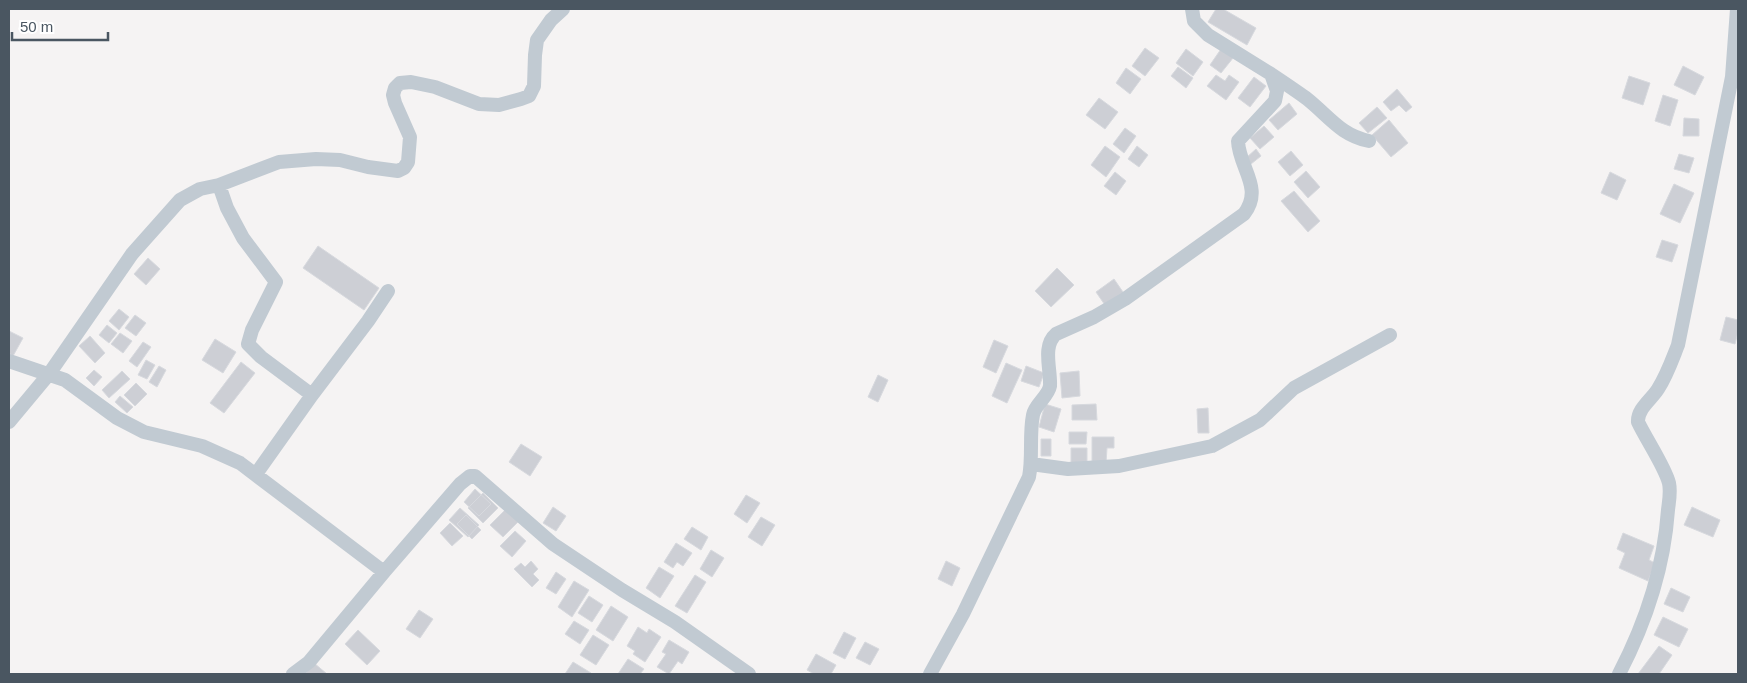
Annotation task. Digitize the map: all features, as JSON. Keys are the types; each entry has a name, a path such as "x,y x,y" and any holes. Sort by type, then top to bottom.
{"street":[{"path":"9,422 49,374 132,254 180,200 200,190 219,185 279,162 316,159 340,160 368,167 398,171 404,168 408,162 410,137 393,95 395,88 400,83 411,82 435,87 479,104 499,105 529,96 534,86 534,55 537,40 551,20 563,9"},
{"path":"1192,9 1194,21 1208,35 1272,74 1306,98 1346,134 1369,141"},
{"path":"1619,674 1650,602 1667,534 1669,482 1638,422 1638,415 1658,389 1678,345 1732,77 1737,9"},
{"path":"930,674 963,614 1026,486 1031,464 1032,416 1049,388 1049,346 1052,338 1056,334 1109,309 1125,299 1244,214 1252,199 1252,192 1238,141 1274,101 1277,91 1272,74"},
{"path":"219,185 227,208 243,238 276,282 252,330 248,344 267,362 312,394"},
{"path":"256,474 388,291"},
{"path":"1031,464 1068,469 1119,466 1212,446 1260,420 1294,388 1390,335"},
{"path":"9,361 49,374 71,384 117,418 138,430 163,438 202,446 240,463 384,572"},
{"path":"293,674 309,662 460,484 470,476 475,476 553,544 622,590 675,622 749,674"}],"building":[{"path":"1216,9 1223,9 1256,28 1247,45 1208,22"},
{"path":"1145,48 1159,58 1145,76 1132,66"},
{"path":"1186,49 1203,62 1193,76 1176,63"},
{"path":"1221,49 1233,58 1221,73 1210,65"},
{"path":"1683,66 1704,77 1695,95 1674,85"},
{"path":"1178,67 1193,78 1186,88 1171,76"},
{"path":"1126,68 1141,79 1130,94 1116,83"},
{"path":"1216,75 1225,81 1229,75 1239,82 1226,100 1207,86"},
{"path":"1629,76 1650,83 1643,105 1622,98"},
{"path":"1254,77 1266,86 1250,107 1238,98"},
{"path":"1397,89 1412,107 1406,112 1399,105 1391,111 1383,102"},
{"path":"1663,95 1678,100 1670,126 1655,121"},
{"path":"1099,98 1118,112 1105,129 1086,115"},
{"path":"1289,103 1297,114 1278,130 1269,120"},
{"path":"1377,107 1387,118 1368,133 1359,123"},
{"path":"1684,118 1699,119 1699,136 1683,136"},
{"path":"1389,120 1408,143 1391,157 1372,135"},
{"path":"1264,126 1274,137 1260,149 1250,138"},
{"path":"1125,128 1136,136 1124,153 1113,144"},
{"path":"1105,146 1120,157 1106,177 1091,165"},
{"path":"1137,146 1148,155 1139,167 1128,159"},
{"path":"1256,149 1261,156 1251,164 1246,158"},
{"path":"1291,151 1303,165 1290,176 1278,162"},
{"path":"1679,154 1694,158 1689,173 1674,169"},
{"path":"1306,171 1320,187 1308,198 1294,182"},
{"path":"1115,172 1126,181 1116,195 1104,186"},
{"path":"1610,172 1626,180 1617,200 1601,193"},
{"path":"1674,184 1694,193 1680,223 1660,214"},
{"path":"1294,191 1320,221 1308,232 1281,201"},
{"path":"1662,240 1678,245 1672,262 1656,257"},
{"path":"318,246 379,288 364,310 303,268"},
{"path":"148,258 160,269 146,285 134,274"},
{"path":"1057,268 1074,285 1051,307 1035,291"},
{"path":"1114,279 1125,295 1107,308 1096,292"},
{"path":"119,309 129,317 119,330 109,321"},
{"path":"135,315 146,323 136,336 125,328"},
{"path":"1726,317 1738,320 1735,344 1720,340"},
{"path":"107,325 117,333 109,343 99,335"},
{"path":"9,331 23,338 13,356 9,353"},
{"path":"120,333 132,341 123,353 111,344"},
{"path":"90,336 105,353 95,363 79,346"},
{"path":"215,339 236,352 223,373 202,360"},
{"path":"994,340 1008,346 996,373 983,367"},
{"path":"143,342 151,347 137,367 129,361"},
{"path":"146,360 155,365 147,379 138,375"},
{"path":"241,362 255,373 224,413 210,403"},
{"path":"1006,363 1022,370 1007,403 992,396"},
{"path":"159,366 166,370 157,387 149,382"},
{"path":"1026,366 1044,373 1039,387 1021,381"},
{"path":"94,370 102,377 94,386 86,378"},
{"path":"122,371 130,379 109,398 102,390"},
{"path":"1079,371 1080,396 1062,398 1060,373"},
{"path":"878,375 888,380 878,402 868,397"},
{"path":"136,383 147,394 135,406 124,395"},
{"path":"120,396 133,407 127,413 115,402"},
{"path":"1045,404 1061,409 1054,432 1039,427"},
{"path":"1096,404 1097,420 1072,420 1072,405"},
{"path":"1208,408 1209,433 1198,433 1197,409"},
{"path":"1069,432 1087,432 1086,444 1069,444"},
{"path":"1092,437 1114,437 1114,448 1107,448 1106,463 1092,463"},
{"path":"1041,439 1051,439 1051,456 1041,456"},
{"path":"521,444 542,457 530,476 509,462"},
{"path":"1071,448 1087,448 1087,463 1071,463"},
{"path":"475,489 491,504 479,516 464,502"},
{"path":"483,493 498,508 483,523 468,508"},
{"path":"746,495 760,503 747,523 734,514"},
{"path":"553,507 566,516 556,531 543,523"},
{"path":"1692,507 1720,520 1713,537 1684,525"},
{"path":"460,508 479,525 468,537 449,520"},
{"path":"506,509 519,521 503,537 490,525"},
{"path":"466,515 481,530 472,539 457,524"},
{"path":"761,517 775,525 762,546 748,537"},
{"path":"450,523 463,536 452,546 440,533"},
{"path":"692,527 708,537 701,550 684,539"},
{"path":"515,531 526,541 512,557 500,546"},
{"path":"1623,533 1654,546 1649,560 1655,563 1648,581 1619,568 1625,553 1617,549"},
{"path":"676,543 692,553 683,566 677,562 673,568 664,562"},
{"path":"711,550 724,558 712,577 700,569"},
{"path":"531,561 538,569 533,574 539,580 532,587 514,569 521,563 525,567"},
{"path":"946,561 960,568 952,586 938,579"},
{"path":"659,567 674,576 660,598 646,588"},
{"path":"556,572 566,579 556,594 546,588"},
{"path":"695,575 706,582 687,613 675,606"},
{"path":"574,581 589,590 572,617 558,607"},
{"path":"1671,588 1690,597 1683,612 1664,604"},
{"path":"589,596 603,605 592,622 578,613"},
{"path":"611,606 628,617 613,641 596,630"},
{"path":"419,610 433,619 420,638 406,629"},
{"path":"1663,617 1688,629 1679,647 1654,635"},
{"path":"574,621 589,630 580,644 565,634"},
{"path":"638,627 647,633 649,629 661,637 645,662 633,654 635,651 627,646"},
{"path":"358,630 380,651 367,665 345,644"},
{"path":"844,632 856,638 845,659 833,653"},
{"path":"593,635 609,645 596,665 580,655"},
{"path":"669,640 689,652 682,664 678,661 669,674 657,667 666,654 662,652"},
{"path":"865,642 879,649 870,665 856,658"},
{"path":"1659,646 1672,655 1659,674 1638,674"},
{"path":"816,654 836,665 831,674 814,674 807,670"},
{"path":"628,659 644,669 640,674 618,674"},
{"path":"573,662 591,673 591,674 565,674"},
{"path":"314,663 327,674 305,674"}]}
